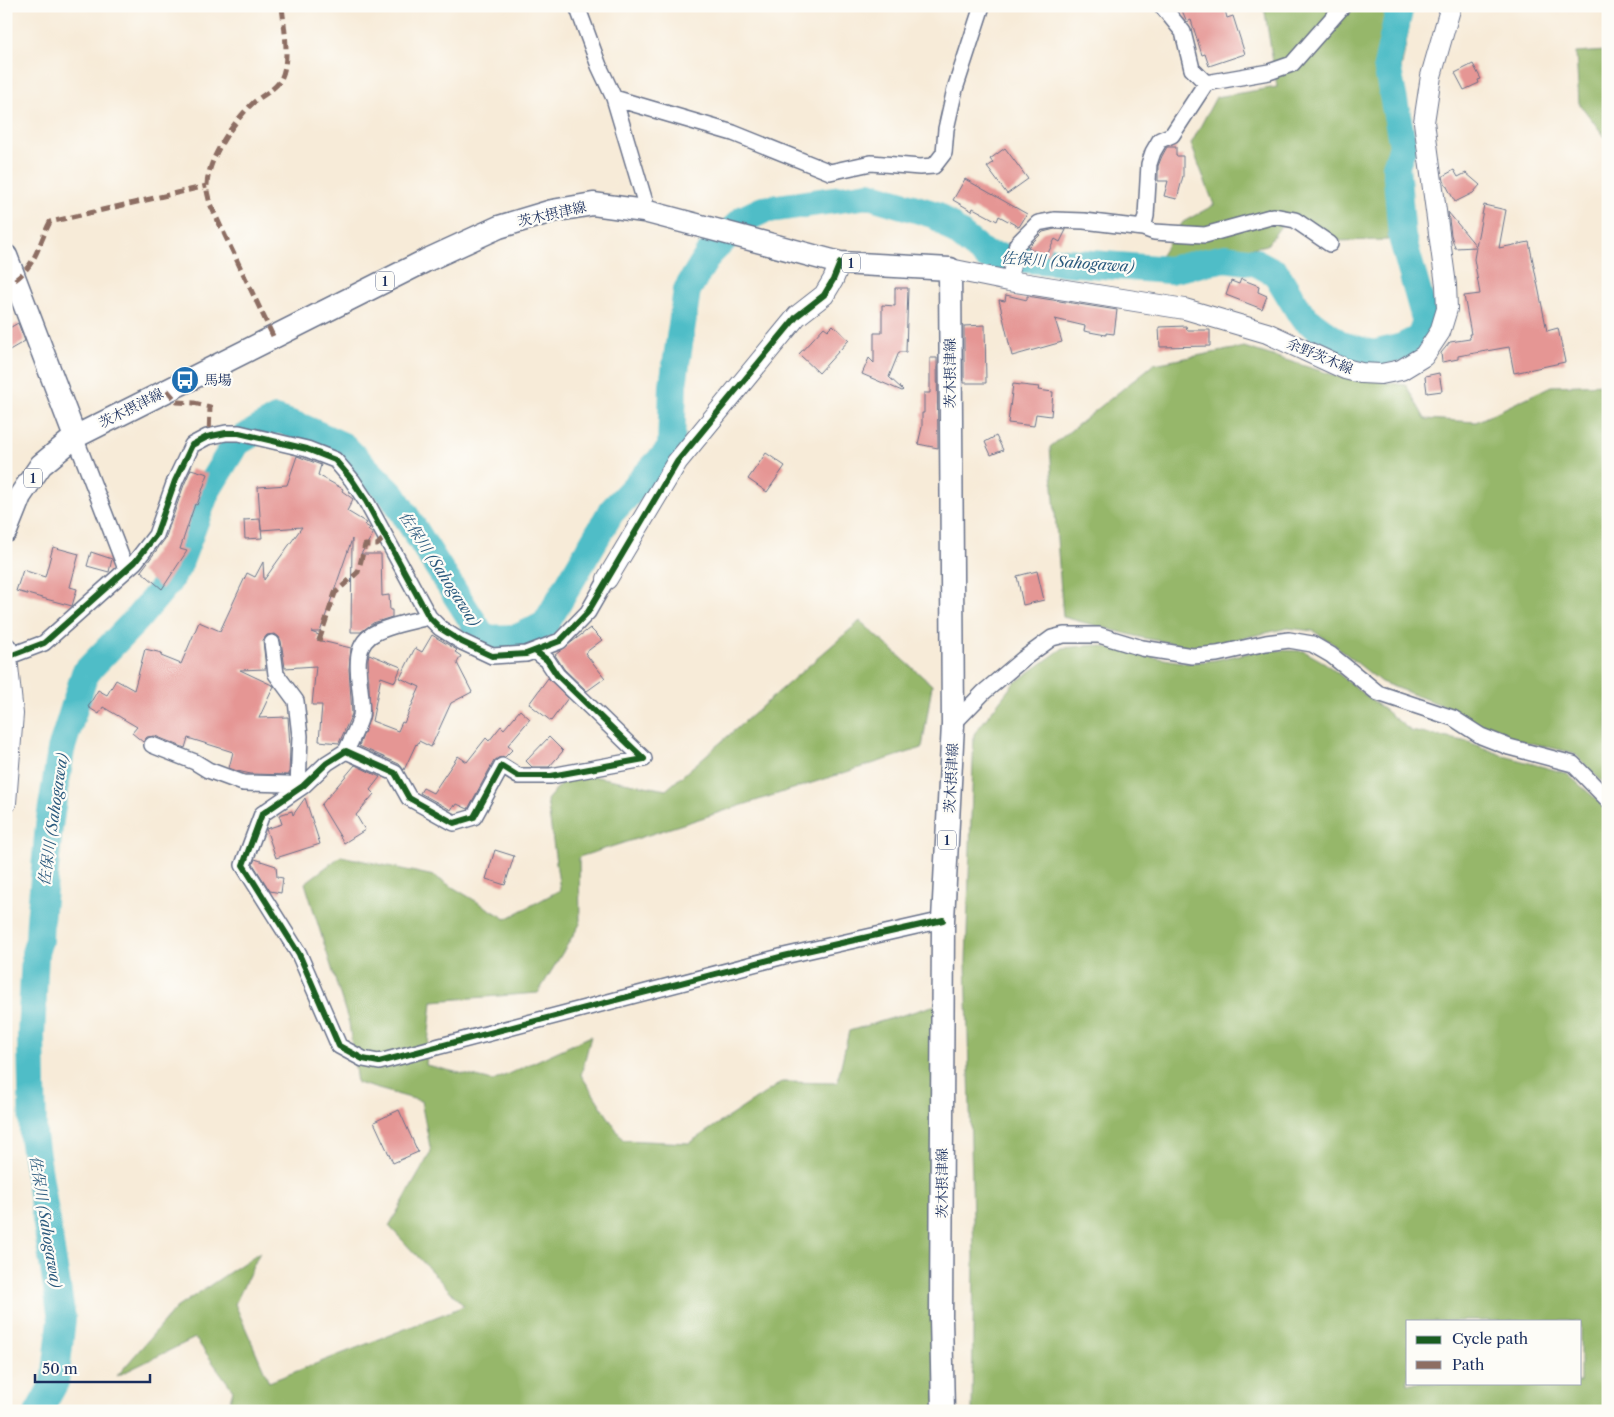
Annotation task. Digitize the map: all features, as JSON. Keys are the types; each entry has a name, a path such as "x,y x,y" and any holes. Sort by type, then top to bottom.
{"main road":[{"name":"余野茨木線","path":"950,269 1009,281 1185,309 1267,333 1345,368 1361,373 1381,374 1401,370 1424,356 1440,332 1447,310 1446,285 1424,122 1431,76 1451,6"},
{"name":"茨木摂津線","path":"6,530 20,496 41,466 75,437 426,261 499,227 552,211 593,204 644,212 840,262 950,269 953,724 944,920 941,1308 943,1411"},
{"path":"6,256 75,437"},
{"path":"607,579 677,462 797,316 824,295 833,280 840,262"},
{"path":"6,804 13,714 7,654"}],"street":[{"path":"577,6 599,66 614,98 645,202 644,212"},
{"path":"614,98 733,133 830,172 871,163 920,167 934,166 944,153 946,129 955,89 982,6"},
{"path":"1162,6 1182,32 1192,69 1206,83"},
{"path":"1143,228 1146,216 1149,164 1153,152 1160,140 1172,135 1206,83 1269,72 1292,64 1343,6"},
{"path":"1009,281 1017,244 1038,224 1054,220 1084,221 1143,228 1154,232 1205,235 1274,216 1295,220 1330,244"},
{"path":"7,654 44,643 135,562 156,535 175,481 192,445 207,437 226,433 239,433 307,449 335,460 366,501 429,617 440,628 462,642 492,656 526,654 560,641 588,612 607,579"},
{"path":"75,437 126,569"},
{"path":"429,617 376,632 363,644 358,655 361,715 346,751 327,763 262,814 243,865 299,954 339,1046 363,1059 379,1062 784,956 944,920"},
{"path":"953,724 984,692 1052,638 1064,635 1099,635 1142,648 1192,656 1217,654 1289,640 1312,644 1331,655 1378,693 1452,718 1481,736 1510,747 1572,764 1608,800"},
{"path":"272,643 276,674 296,701 300,736 300,786"},
{"path":"346,751 395,774 409,798 454,823 474,817 502,766 518,776 551,776 644,759 557,675 547,660 535,651"},
{"path":"152,745 243,783 300,786"}],"green space":[{"path":"1264,6 1413,6 1392,118 1388,240 1332,241 1289,215 1267,245 1153,267 1183,222 1214,205 1191,144 1216,97 1277,87"},
{"path":"1606,51 1608,53 1608,141 1579,103 1576,53"},
{"path":"1244,347 1340,377 1406,385 1425,419 1476,422 1551,386 1608,384 1608,788 1574,753 1509,738 1481,728 1457,711 1381,682 1332,643 1313,631 1288,628 1212,645 1188,646 1143,638 1063,617 1050,447 1154,364"},
{"path":"860,621 932,685 922,748 579,857 580,924 538,993 432,1001 426,1065 493,1081 591,1036 581,1075 623,1140 689,1143 782,1082 837,1083 849,1031 936,1005 936,1411 227,1411 233,1390 195,1338 117,1376 176,1308 260,1252 235,1304 269,1382 464,1306 389,1226 431,1152 421,1101 357,1083 349,1023 305,883 341,856 434,876 506,919 560,890 547,800 571,772 666,790"},
{"path":"1097,645 1188,663 1215,660 1262,650 1304,651 1325,663 1411,731 1469,742 1504,756 1566,773 1603,805 1608,812 1608,1411 972,1411 974,1255 966,961 974,734 1013,684 1063,648"}],"building":[{"path":"1180,6 1207,6 1208,10 1224,6 1227,18 1233,16 1245,54 1209,66 1205,54 1202,55 1191,20 1187,22"},
{"path":"1473,64 1481,79 1478,80 1479,83 1464,90 1455,73"},
{"path":"1167,147 1176,147 1176,156 1183,156 1183,176 1177,199 1164,196 1168,181 1158,181 1158,166"},
{"path":"1005,148 1028,179 1007,194 987,167 993,163 990,159"},
{"path":"1454,170 1458,177 1466,173 1480,185 1473,193 1455,202 1443,176"},
{"path":"965,179 1027,214 1019,227 999,216 997,221 973,208 972,211 953,200"},
{"path":"1484,205 1506,210 1499,248 1529,242 1547,331 1558,328 1565,362 1514,373 1509,347 1458,356 1458,359 1442,362 1441,353 1450,342 1470,339 1469,334 1471,334 1464,296 1480,294 1474,259 1476,247 1455,248 1448,212 1476,246"},
{"path":"1055,229 1066,230 1060,242 1055,239 1048,253 1040,254 1028,247 1043,232"},
{"path":"1241,279 1259,286 1258,292 1267,296 1262,309 1226,295 1231,281 1239,284"},
{"path":"895,288 908,288 906,352 899,352 889,377 902,391 862,374 869,358 874,363 874,333 882,333 882,305 895,306"},
{"path":"1006,295 1027,300 1027,296 1117,310 1114,334 1106,333 1106,335 1084,331 1085,326 1055,319 1062,342 1012,356 999,300 1005,301"},
{"path":"18,323 25,341 6,352 6,330"},
{"path":"833,325 849,340 819,373 799,354 824,327 828,330"},
{"path":"985,325 986,383 964,383 964,326"},
{"path":"1186,326 1187,330 1210,330 1210,346 1160,347 1159,327"},
{"path":"930,358 937,358 938,448 918,444 922,427 922,413 924,413 924,393 930,393"},
{"path":"1439,373 1442,391 1427,393 1425,376"},
{"path":"1013,384 1039,387 1038,390 1053,392 1051,416 1036,414 1034,426 1008,423"},
{"path":"996,436 1003,450 991,455 985,442"},
{"path":"766,453 785,466 767,492 748,479"},
{"path":"297,456 321,465 318,475 343,489 342,491 353,499 347,511 367,523 365,525 370,528 368,530 373,534 361,554 381,554 382,596 389,595 390,610 392,610 392,617 373,623 361,632 351,632 352,539 320,632 311,632 319,635 317,640 351,648 349,669 352,714 339,743 319,741 322,705 312,705 316,666 285,668 281,641 275,634 267,635 263,640 266,669 240,670 274,686 259,718 288,717 289,775 251,774 237,771 229,768 233,752 188,738 185,748 155,736 147,737 143,742 132,733 137,727 103,707 99,714 88,707 98,690 107,695 116,680 134,690 145,649 162,653 161,656 181,664 199,622 220,631 247,573 255,577 263,562 264,580 302,527 261,530 258,487 287,485"},
{"path":"191,469 208,474 197,505 195,504 180,549 187,551 162,589 141,571 165,539"},
{"path":"260,519 262,538 245,539 244,520"},
{"path":"53,547 79,554 70,587 77,589 72,606 16,591 23,570 45,577"},
{"path":"91,552 112,559 109,572 87,566"},
{"path":"1037,571 1044,600 1023,605 1017,576"},
{"path":"590,628 602,640 585,653 605,678 587,691 564,669 555,655"},
{"path":"432,635 457,650 455,652 461,656 457,663 472,692 451,703 431,747 419,741 404,770 399,764 359,746 370,716 369,654 401,667 395,682 381,677 372,721 398,731 402,722 404,723 420,687 400,678 415,648 422,652"},
{"path":"548,678 568,698 551,721 529,704"},
{"path":"520,710 530,719 508,745 513,749 505,757 494,761 468,809 457,804 451,810 420,793 423,788 433,793 458,756 467,762 486,738 489,741 501,726 504,729"},
{"path":"549,737 563,751 549,767 532,767 526,761"},
{"path":"355,765 380,777 370,790 374,794 356,815 365,830 344,843 321,805"},
{"path":"305,798 320,844 276,858 266,829 282,824 279,815 292,811 293,815"},
{"path":"495,850 514,856 505,885 486,879"},
{"path":"255,859 276,866 277,877 283,878 281,893 270,891 253,864"},
{"path":"399,1110 418,1152 393,1163 374,1122"}],"waterway":[{"name":"佐保川 (Sahogawa)","path":"39,1411 55,1382 62,1319 33,1137 31,1035 35,953 39,940 49,826 61,750 85,673 137,619 168,582 178,566 206,492 236,443 276,419 303,428 343,446 393,496 484,639 517,638 545,625 611,512 671,449 673,385 687,290 708,255 744,219 763,210 869,195 936,215 987,256 1169,270 1225,258 1255,262 1276,273 1302,316 1341,345 1373,354 1402,347 1420,338 1426,322 1402,237 1396,166 1403,146 1387,66 1400,6"}],"marked path":[{"path":"273,336 210,204 207,187 208,174 212,163 230,130 253,103 280,81 286,55 282,6"},
{"path":"15,280 33,260 50,222 207,186"},
{"path":"167,390 177,402 194,403 210,407 209,437"},
{"path":"319,641 335,593 358,572 365,545 377,545 385,537"}],"cycle path":[{"path":"7,657 44,643 135,562 156,535 175,481 192,445 207,437 226,433 239,433 307,449 335,460 366,501 429,617 440,628 462,642 492,656 526,654 560,641 588,612 677,462 797,316 824,295 840,263"},
{"path":"535,651 547,660 557,675 644,759 551,776 518,776 502,766 474,817 454,823 409,798 395,773 346,751 327,763 303,786 262,814 243,865 299,954 339,1046 363,1059 379,1062 784,956 943,920"}],"place":[{"name":"馬場","path":"185,380"}]}
